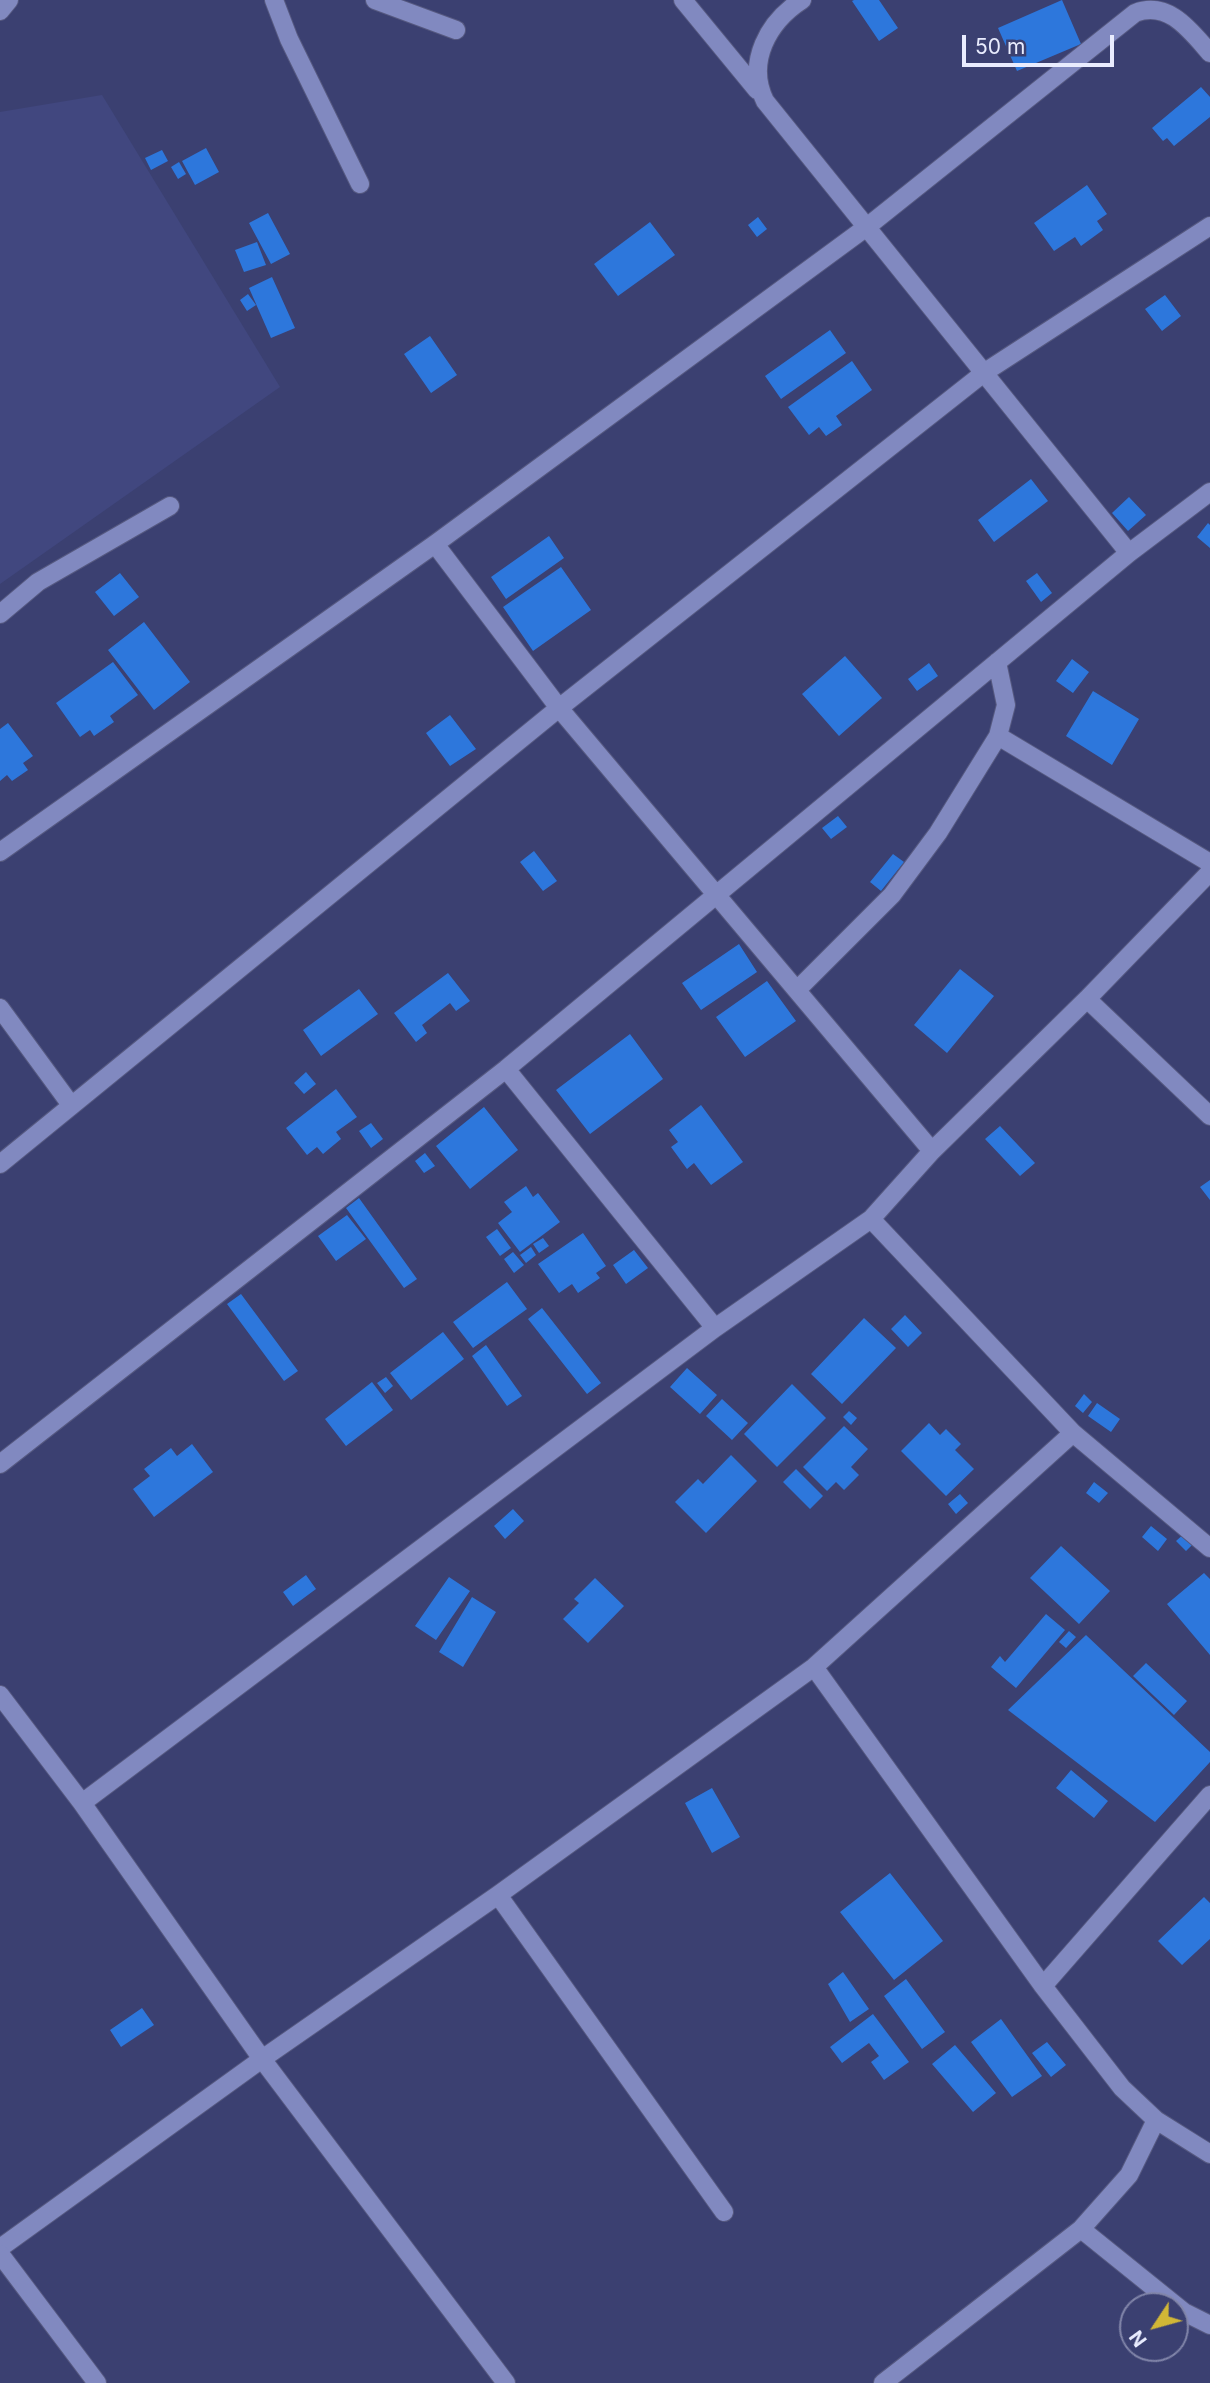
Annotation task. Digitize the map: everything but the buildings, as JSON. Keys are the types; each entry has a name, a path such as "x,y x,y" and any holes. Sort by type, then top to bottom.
{"street":[{"path":"0,11 9,0"},
{"path":"274,0 289,39 359,184"},
{"path":"376,0 456,30"},
{"path":"683,0 762,95 776,119 869,226 1129,553"},
{"path":"762,95 756,75 759,54 780,20 802,0"},
{"path":"0,852 435,544 869,226 1146,6 1168,10 1180,19 1210,53"},
{"path":"0,1164 559,708 985,372 1210,226"},
{"path":"0,1464 506,1069 1129,553 1210,492"},
{"path":"0,614 38,582 170,506"},
{"path":"435,544 559,708 932,1151"},
{"path":"797,990 892,895 938,833 998,736 1006,705 997,662"},
{"path":"998,736 1210,863"},
{"path":"82,1803 715,1328 871,1219 932,1151 1087,999 1210,872"},
{"path":"1087,999 1210,1116"},
{"path":"0,1008 71,1105"},
{"path":"506,1069 715,1328"},
{"path":"871,1219 1073,1433 1210,1548"},
{"path":"0,2248 814,1667 1073,1433"},
{"path":"814,1667 1042,1986 1122,2088 1156,2120 1210,2154"},
{"path":"0,1695 82,1803 262,2059 506,2383"},
{"path":"1042,1986 1210,1796"},
{"path":"498,1895 724,2212"},
{"path":"883,2383 1081,2229 1129,2175 1156,2120"},
{"path":"1081,2229 1184,2312 1210,2325"},
{"path":"0,2254 97,2383"}],"shaded area":[{"path":"102,95 280,387 0,584 0,112"}]}
